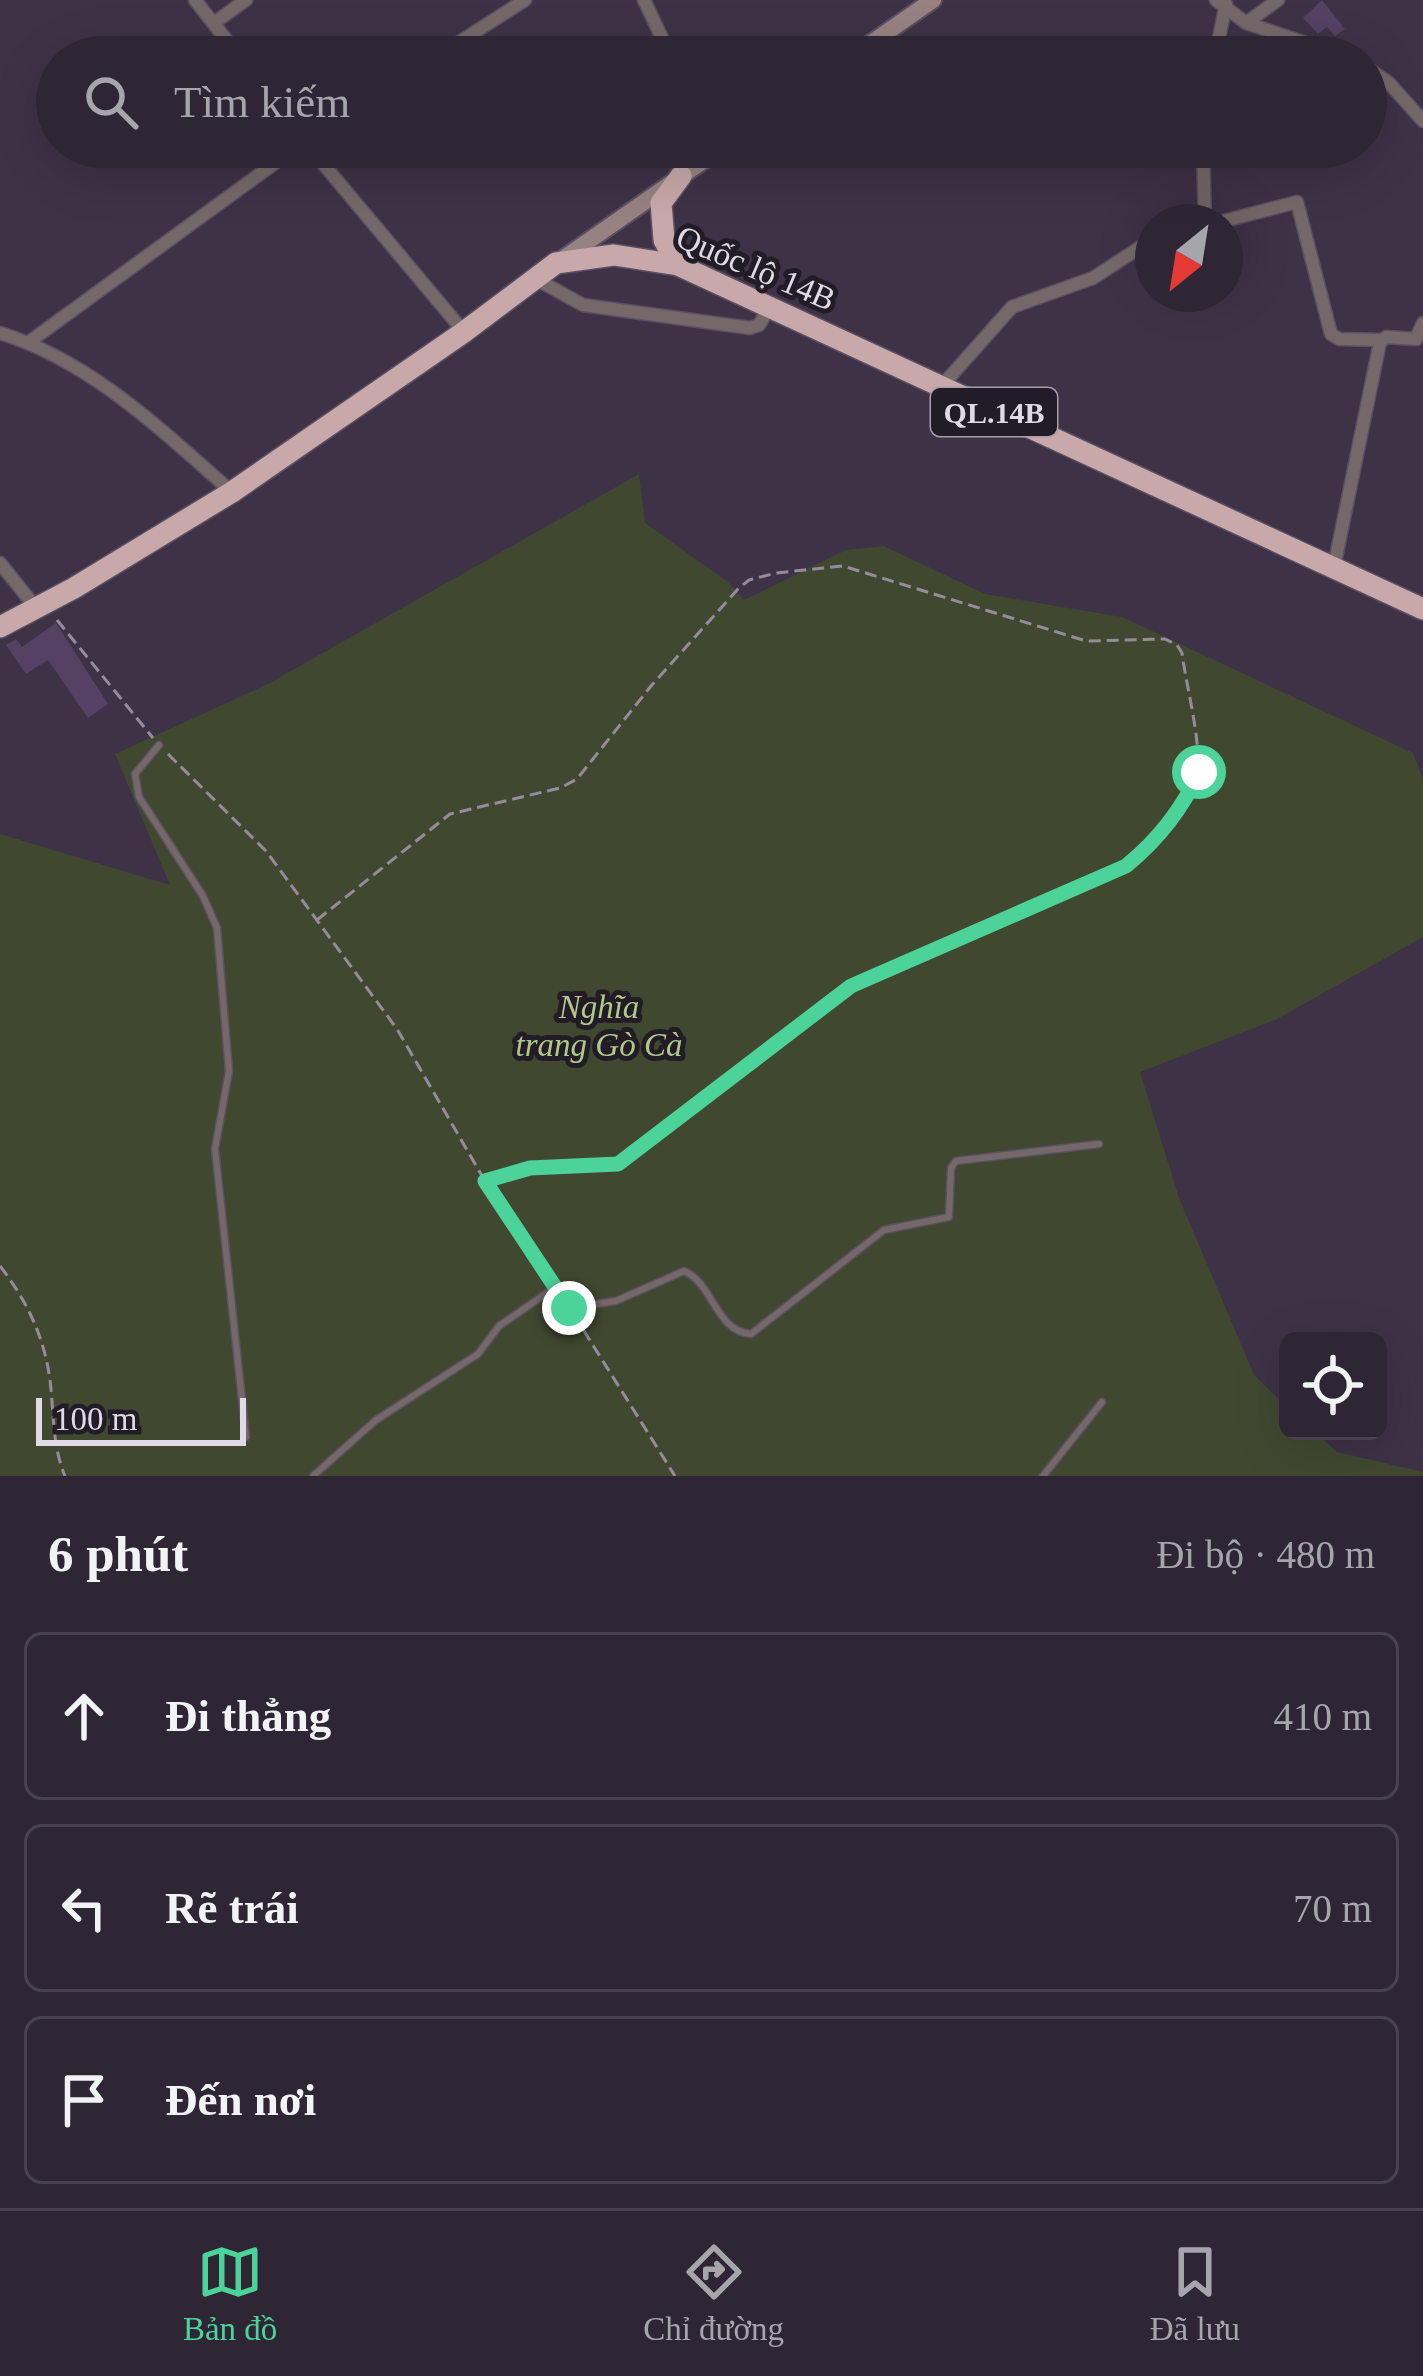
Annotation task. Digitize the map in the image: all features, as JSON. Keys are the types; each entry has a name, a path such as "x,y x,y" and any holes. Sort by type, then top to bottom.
{"highway":[{"path":"677,265 664,240 661,203 681,176"},
{"name":"Quốc lộ 14B","path":"40,606 232,492 556,263 614,255 677,265 1423,609"},
{"name":"QL.14B","path":"0,628 40,606"}],"main road":[{"path":"881,36 933,0"},
{"path":"556,263 692,168"}],"street":[{"path":"195,0 224,36"},
{"path":"214,23 246,0"},
{"path":"469,36 525,0"},
{"path":"644,0 661,36"},
{"path":"1246,22 1278,0"},
{"path":"1221,2 1246,22 1287,36"},
{"path":"1217,36 1221,2"},
{"path":"1387,82 1423,121"},
{"path":"29,342 268,168"},
{"path":"327,168 464,332"},
{"path":"1202,204 1203,168"},
{"path":"1243,216 1297,202 1331,334 1340,339 1416,339 1423,322"},
{"path":"940,388 1012,307 1093,278 1135,251"},
{"path":"535,278 584,305 750,328 759,325 770,306"},
{"path":"0,333 29,342 118,392 232,492"},
{"path":"1334,567 1382,340"},
{"path":"0,563 40,606"}],"lane":[{"path":"159,745 135,774 139,797 203,896 217,928 229,1071 215,1149 246,1437"},
{"path":"569,1308 616,1301 684,1270 698,1279 728,1326 751,1334 884,1231 950,1217 951,1168 956,1161 1099,1144"},
{"path":"313,1476 376,1420 478,1354 504,1322 556,1286"},
{"path":"1043,1476 1102,1402"}],"path":[{"path":"317,920 451,814 560,788 577,779 651,686 749,580 843,566 1086,641 1165,639 1177,645 1199,772 1155,842 1126,866 851,986 618,1164 530,1168 485,1181"},
{"path":"40,606 129,713 266,850 397,1029 485,1181 556,1286"},
{"path":"0,1266 20,1291 44,1348 57,1456 65,1476"},
{"path":"569,1308 675,1476"}],"green space":[{"name":"Nghĩa trang Gò Cà","path":"639,474 645,523 728,582 744,600 846,550 884,546 985,594 1122,617 1413,753 1423,779 1423,937 1277,1019 1140,1072 1179,1198 1254,1375 1279,1399 1279,1440 1324,1440 1337,1452 1423,1472 1423,1476 0,1476 0,834 170,885 115,754 268,684"}],"building":[{"path":"1322,0 1345,29 1335,36 1327,27 1318,34 1303,18"},
{"path":"56,623 108,704 88,718 48,660 26,674 6,645 16,639 22,647"}],"route":[{"path":"569,1308 485,1181 530,1168 618,1164 851,986 1126,866 1155,842 1199,772"}]}
